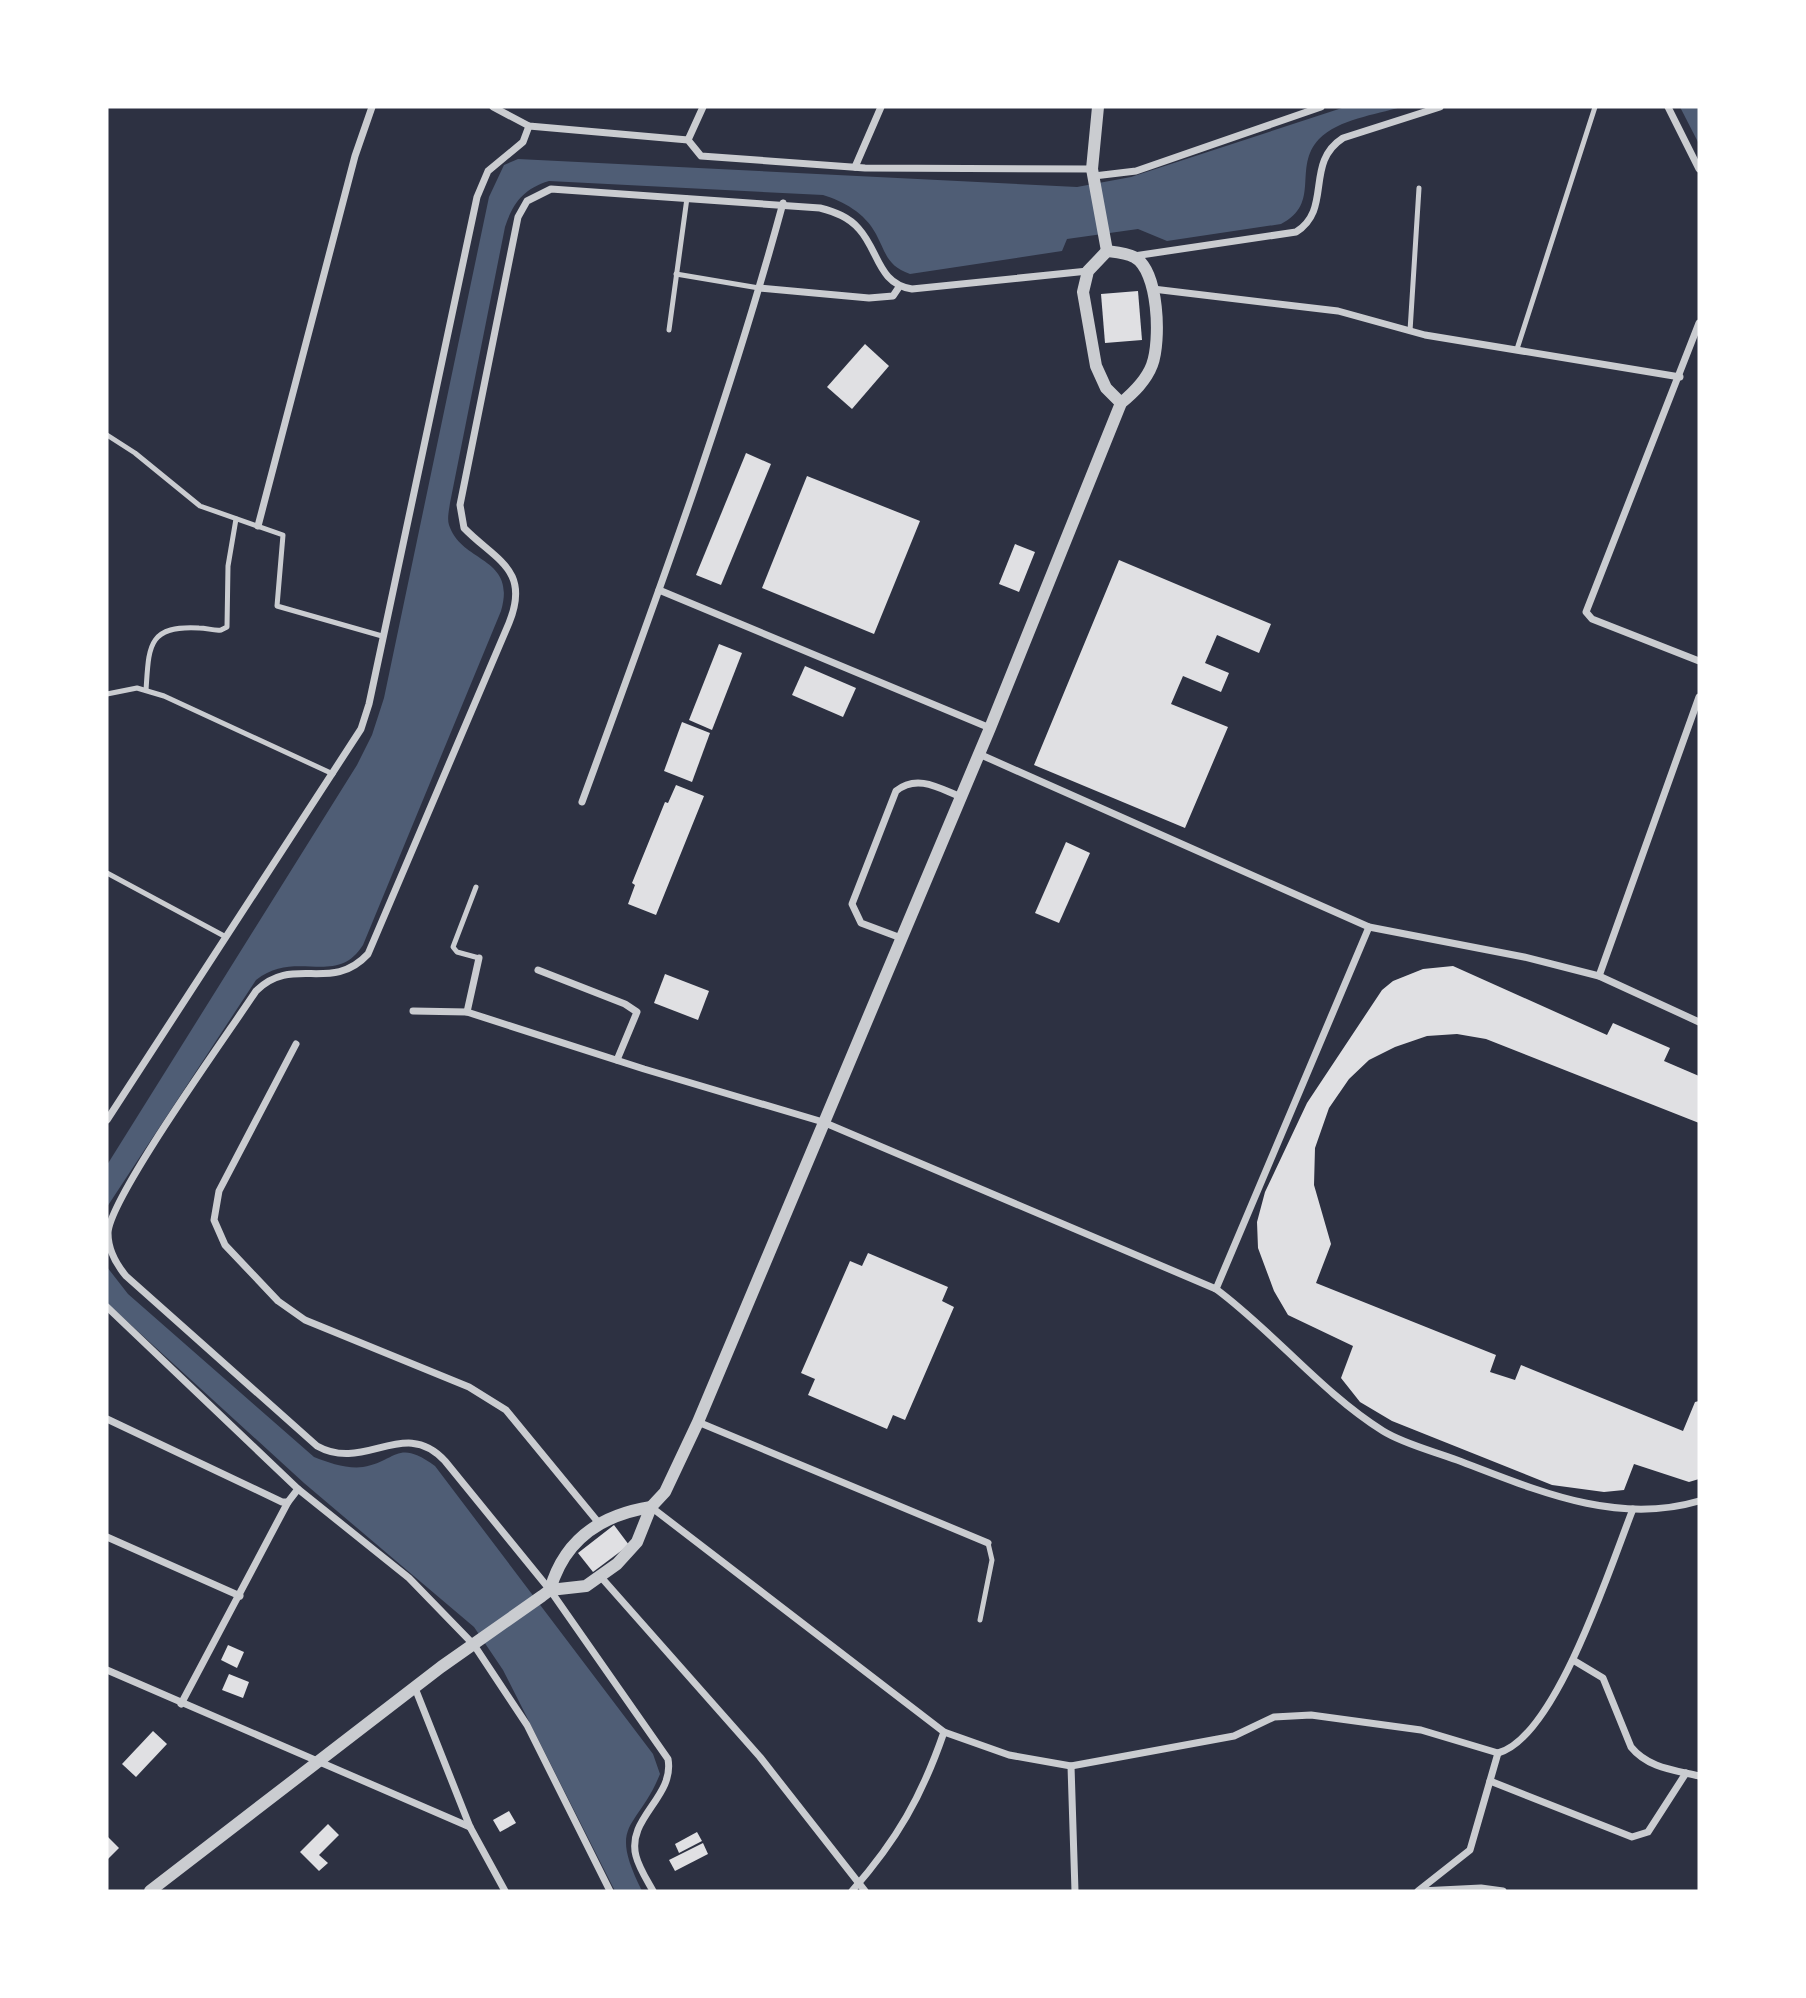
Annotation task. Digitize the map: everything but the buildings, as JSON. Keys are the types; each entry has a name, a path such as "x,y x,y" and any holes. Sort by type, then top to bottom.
{"street":[{"path":"258,527 355,156 372,107"},
{"path":"494,107 529,126 688,139 701,156 855,167 1094,175 1136,171 1321,107"},
{"path":"688,139 703,107"},
{"path":"855,167 881,107"},
{"path":"1098,107 1094,175 1106,245 1088,271 1083,292 1090,344 1106,388 1121,403"},
{"path":"1134,256 1296,232 1303,228 1314,212 1320,166 1332,145 1343,138 1440,107"},
{"path":"1668,107 1699,169"},
{"path":"107,1120 361,729 477,197 488,172 523,142 529,126"},
{"path":"653,1891 636,1859 635,1837 666,1786 671,1773 668,1759 546,1593 439,1454 423,1445 407,1441 349,1455 317,1446 126,1276 111,1251 108,1232 129,1185 257,991 276,975 345,972 368,954 515,608 516,592 506,565 464,528 460,505 521,209 535,195 551,189 783,203 820,208 849,220 868,242 882,272 899,287 912,289 1088,271"},
{"path":"582,802 659,590 760,288 783,203"},
{"path":"150,1891 415,1688 546,1593 586,1586 617,1564 637,1542 650,1507 665,1492 698,1422 990,728 1121,403 1136,391 1152,367 1157,344 1153,289 1148,270 1134,256 1106,245"},
{"path":"760,288 869,298 893,296 899,287"},
{"path":"1153,289 1338,311 1410,331 1680,377"},
{"path":"1699,323 1586,612 1592,620 1699,661"},
{"path":"659,590 990,728"},
{"path":"1599,976 1699,697"},
{"path":"979,754 1369,927 1524,957 1599,976 1699,1022"},
{"path":"901,938 861,923 854,914 852,904 896,791 905,783 922,782 961,797"},
{"path":"1216,1289 1369,927"},
{"path":"467,1012 479,958"},
{"path":"538,970 625,1004 637,1012 617,1060"},
{"path":"413,1011 467,1012 823,1122 1216,1289 1250,1314 1351,1407 1384,1432 1551,1495 1602,1508 1633,1509 1699,1501"},
{"path":"296,1044 219,1191 214,1220 225,1245 278,1301 305,1320 469,1387 506,1410 598,1522"},
{"path":"107,1307 298,1489 409,1578 478,1642 527,1725 610,1891"},
{"path":"107,1419 282,1502 288,1502"},
{"path":"698,1422 988,1543"},
{"path":"181,1704 288,1502 298,1489"},
{"path":"546,1593 556,1568 569,1548 598,1522 628,1510 650,1507 944,1732 1009,1755 1071,1766 1234,1736 1274,1717 1311,1715 1420,1730 1498,1753 1509,1750 1521,1741 1538,1720 1573,1660 1633,1509"},
{"path":"107,1537 240,1596"},
{"path":"600,1576 760,1757 865,1891"},
{"path":"1573,1660 1603,1678 1630,1747 1639,1756 1651,1765 1699,1776"},
{"path":"107,1670 470,1827"},
{"path":"415,1688 470,1827 505,1891"},
{"path":"852,1891 909,1818 928,1778 944,1732"},
{"path":"1418,1891 1470,1850 1498,1753"},
{"path":"1071,1766 1075,1891"},
{"path":"1490,1781 1632,1837 1648,1832 1686,1773"},
{"path":"1418,1891 1481,1888 1503,1891"}],"lane":[{"path":"1517,349 1595,107"},
{"path":"1410,331 1419,188"},
{"path":"669,330 687,198"},
{"path":"676,274 760,288"},
{"path":"107,435 200,506 285,538 275,600 277,606 382,636"},
{"path":"146,690 149,647 155,638 171,630 197,627 221,630 227,627 228,566 236,519"},
{"path":"107,694 124,688 146,690 333,774"},
{"path":"107,873 226,937"},
{"path":"476,887 453,947 457,952 479,958"},
{"path":"980,1620 992,1560 988,1543"}],"water":[{"path":"1345,107 1401,107 1347,122 1319,139 1307,162 1304,196 1300,206 1293,216 1281,224 1167,241 1138,229 1067,239 1062,251 910,274 892,263 876,234 860,214 846,204 823,195 549,181 532,188 520,198 505,227 448,517 456,538 495,570 501,580 504,593 501,611 363,945 352,958 341,964 328,967 286,967 271,971 256,980 107,1207 107,1165 357,765 372,735 384,698 489,197 504,165 518,159 1077,187 1131,177"},
{"path":"1680,107 1699,107 1699,144"},
{"path":"107,1267 128,1294 314,1457 338,1465 363,1467 404,1452 435,1466 653,1754 660,1774 626,1838 632,1868 642,1891 615,1891 503,1670 474,1627 304,1483 107,1303"}]}
